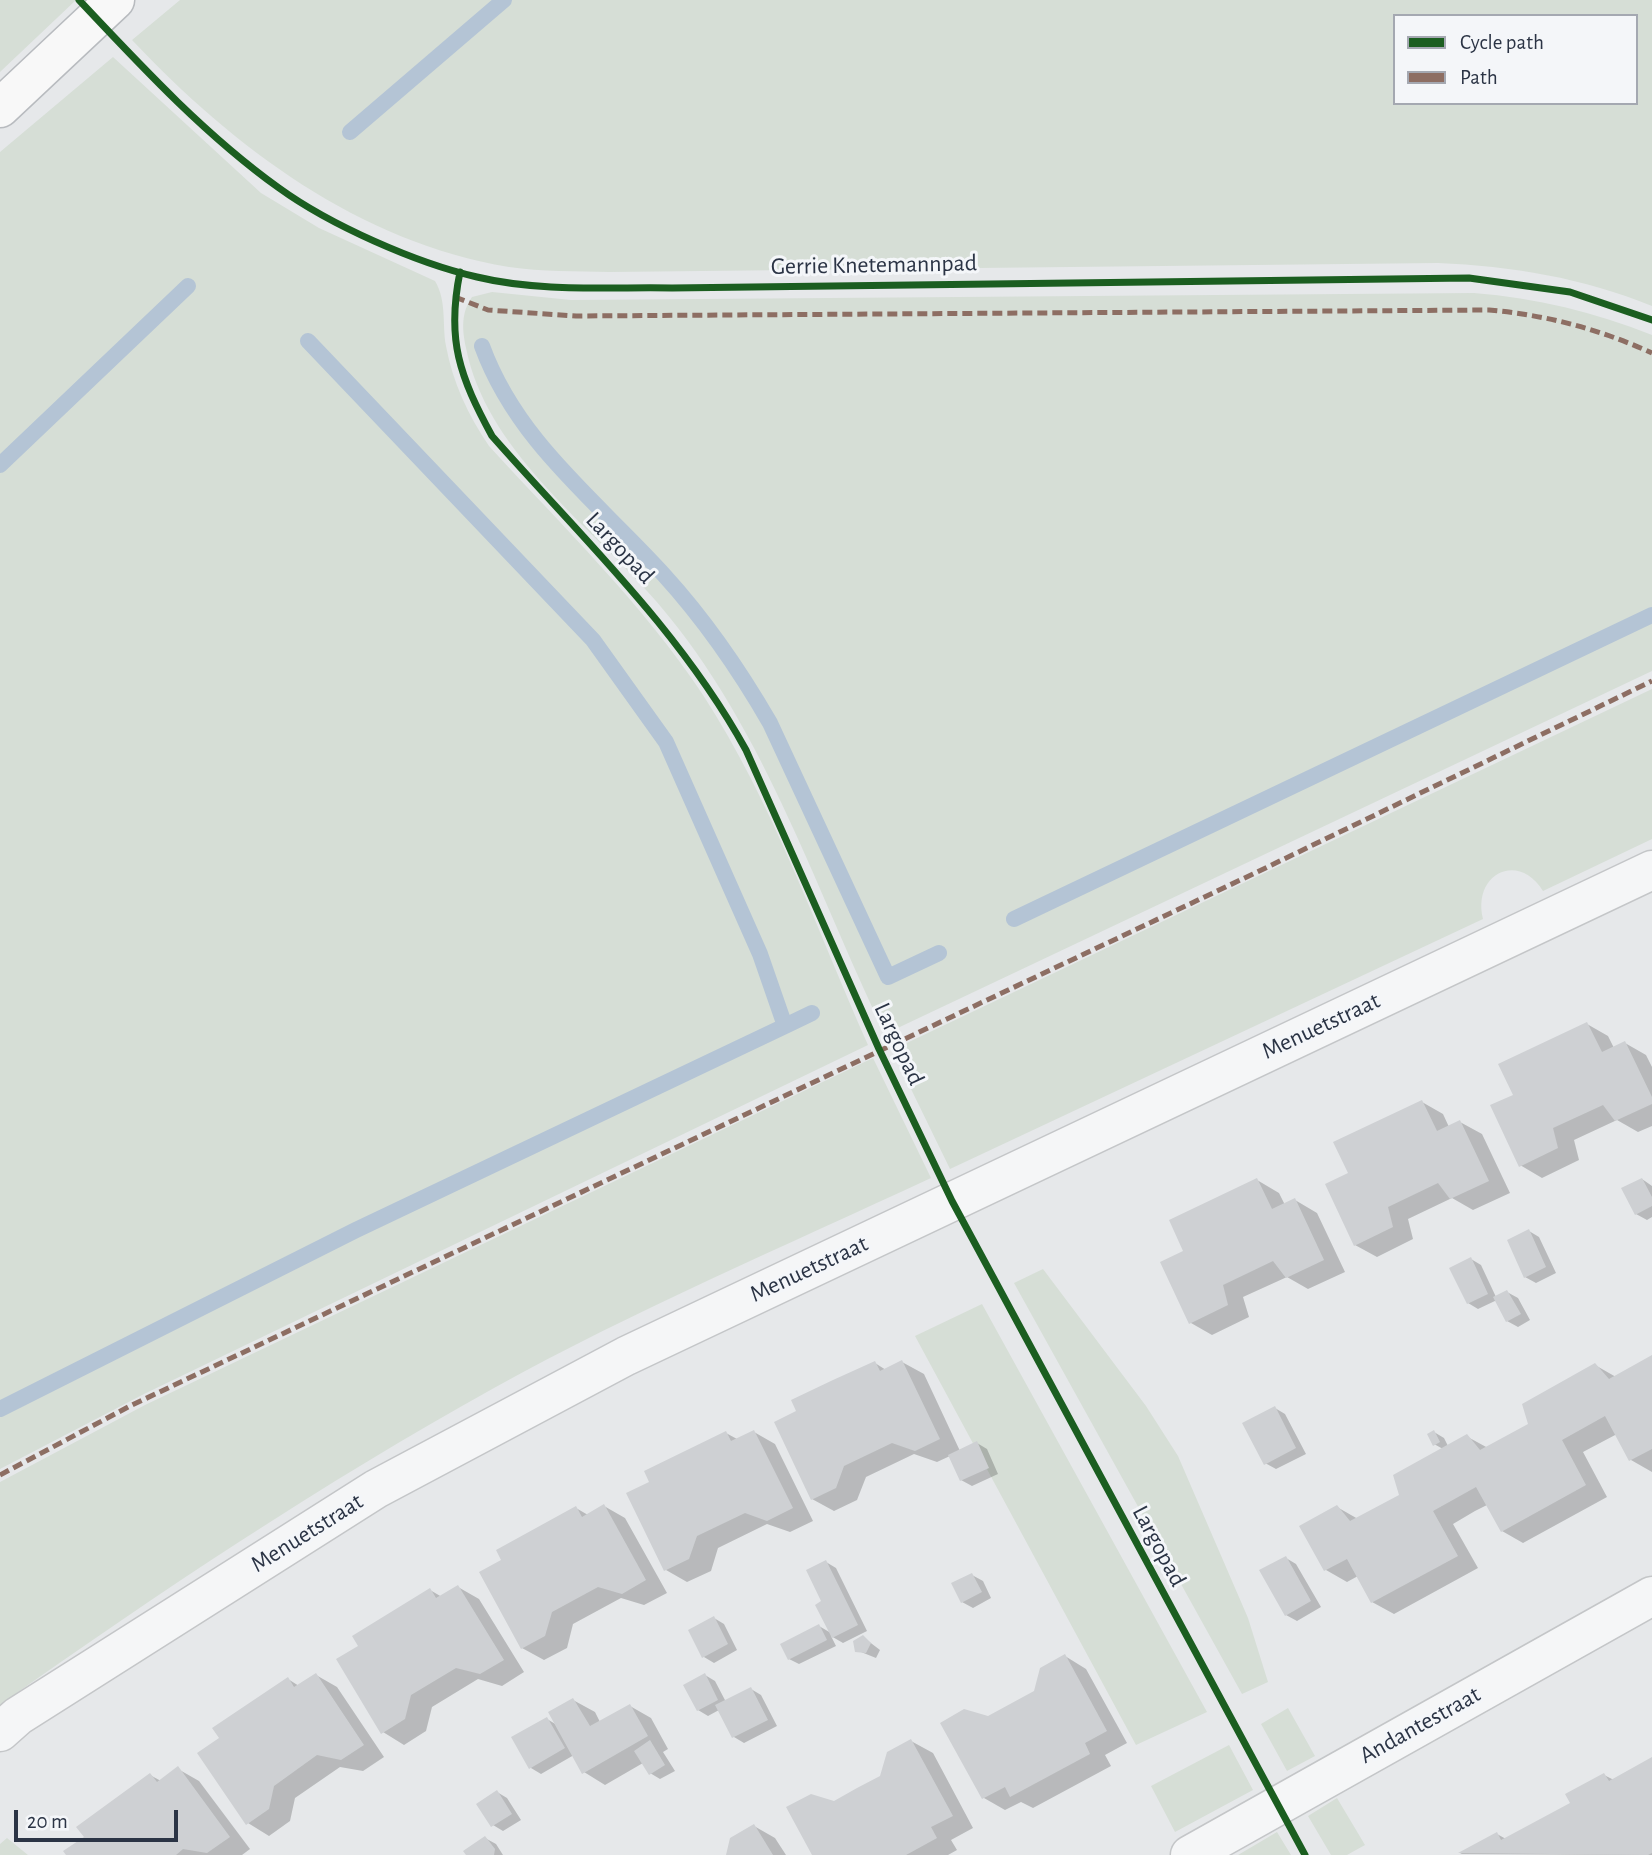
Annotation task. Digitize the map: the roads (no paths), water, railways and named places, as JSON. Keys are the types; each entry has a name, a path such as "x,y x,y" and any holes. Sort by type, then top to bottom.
{"highway":[{"path":"0,108 115,0"}],"street":[{"name":"Menuetstraat","path":"0,1732 18,1716 376,1489 626,1356 1652,870"},
{"name":"Andantestraat","path":"1190,1855 1652,1596"}],"waterway":[{"path":"350,132 504,0"},
{"path":"0,465 188,286"},
{"path":"0,1409 356,1230 785,1026 760,954 666,742 593,640 308,341"},
{"path":"482,346 497,380 537,441 679,592 721,646 746,684 770,723 888,977 939,953"},
{"path":"1014,919 1652,615"},
{"path":"785,1026 812,1013"}]}
